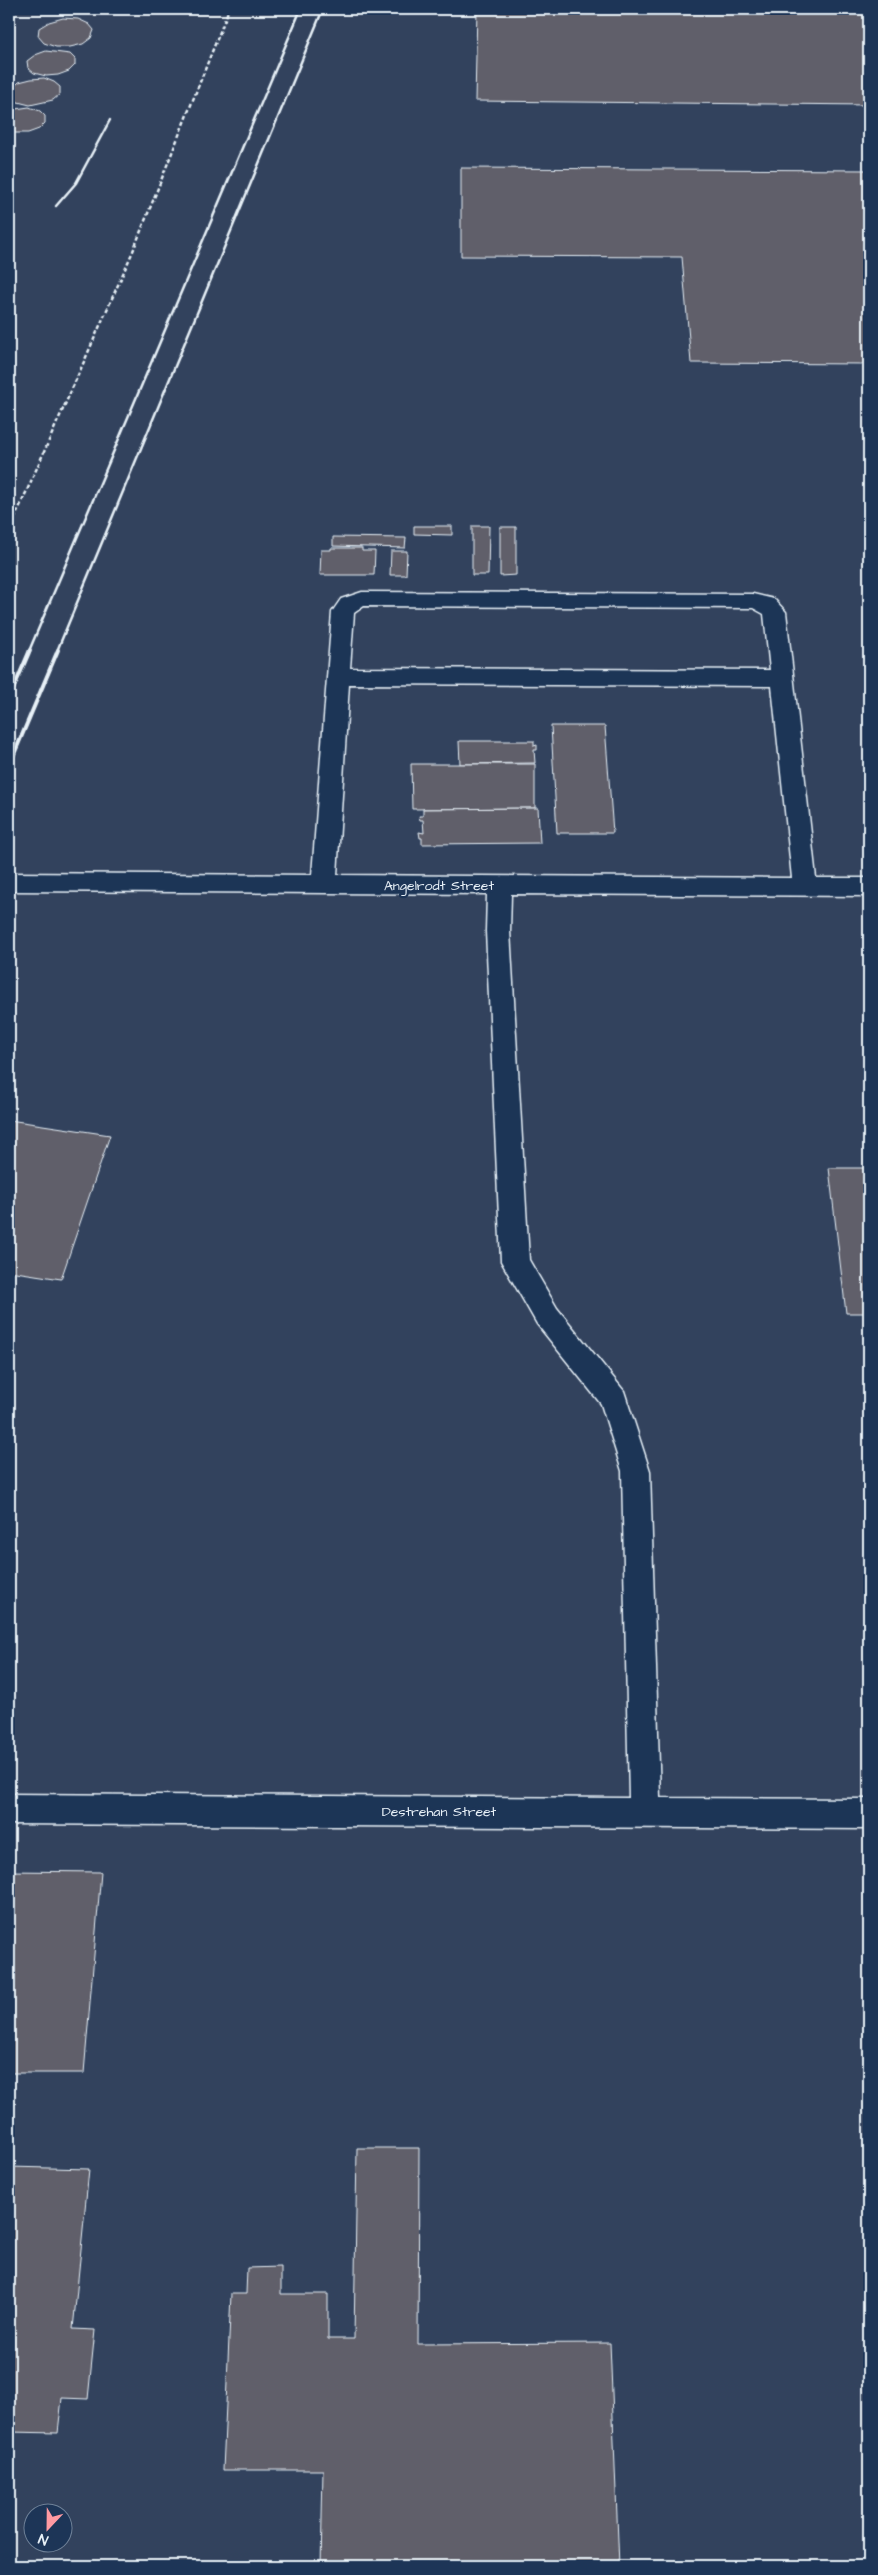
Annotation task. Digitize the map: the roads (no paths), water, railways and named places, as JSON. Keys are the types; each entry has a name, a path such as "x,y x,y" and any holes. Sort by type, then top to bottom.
{"street":[{"path":"324,884 343,612 349,604 362,599 753,601 766,604 775,612 805,887"},
{"path":"340,676 782,678"},
{"name":"Angelrodt Street","path":"9,882 869,887"},
{"path":"499,885 498,931 515,1261 547,1316 614,1399 636,1471 645,1813"},
{"name":"Destrehan Street","path":"9,1809 869,1814"}],"railway":[{"path":"29,651 301,9"},
{"path":"57,651 323,9"},
{"path":"56,206 76,183 110,120"},
{"path":"9,699 30,650"},
{"path":"9,766 58,650"}]}
